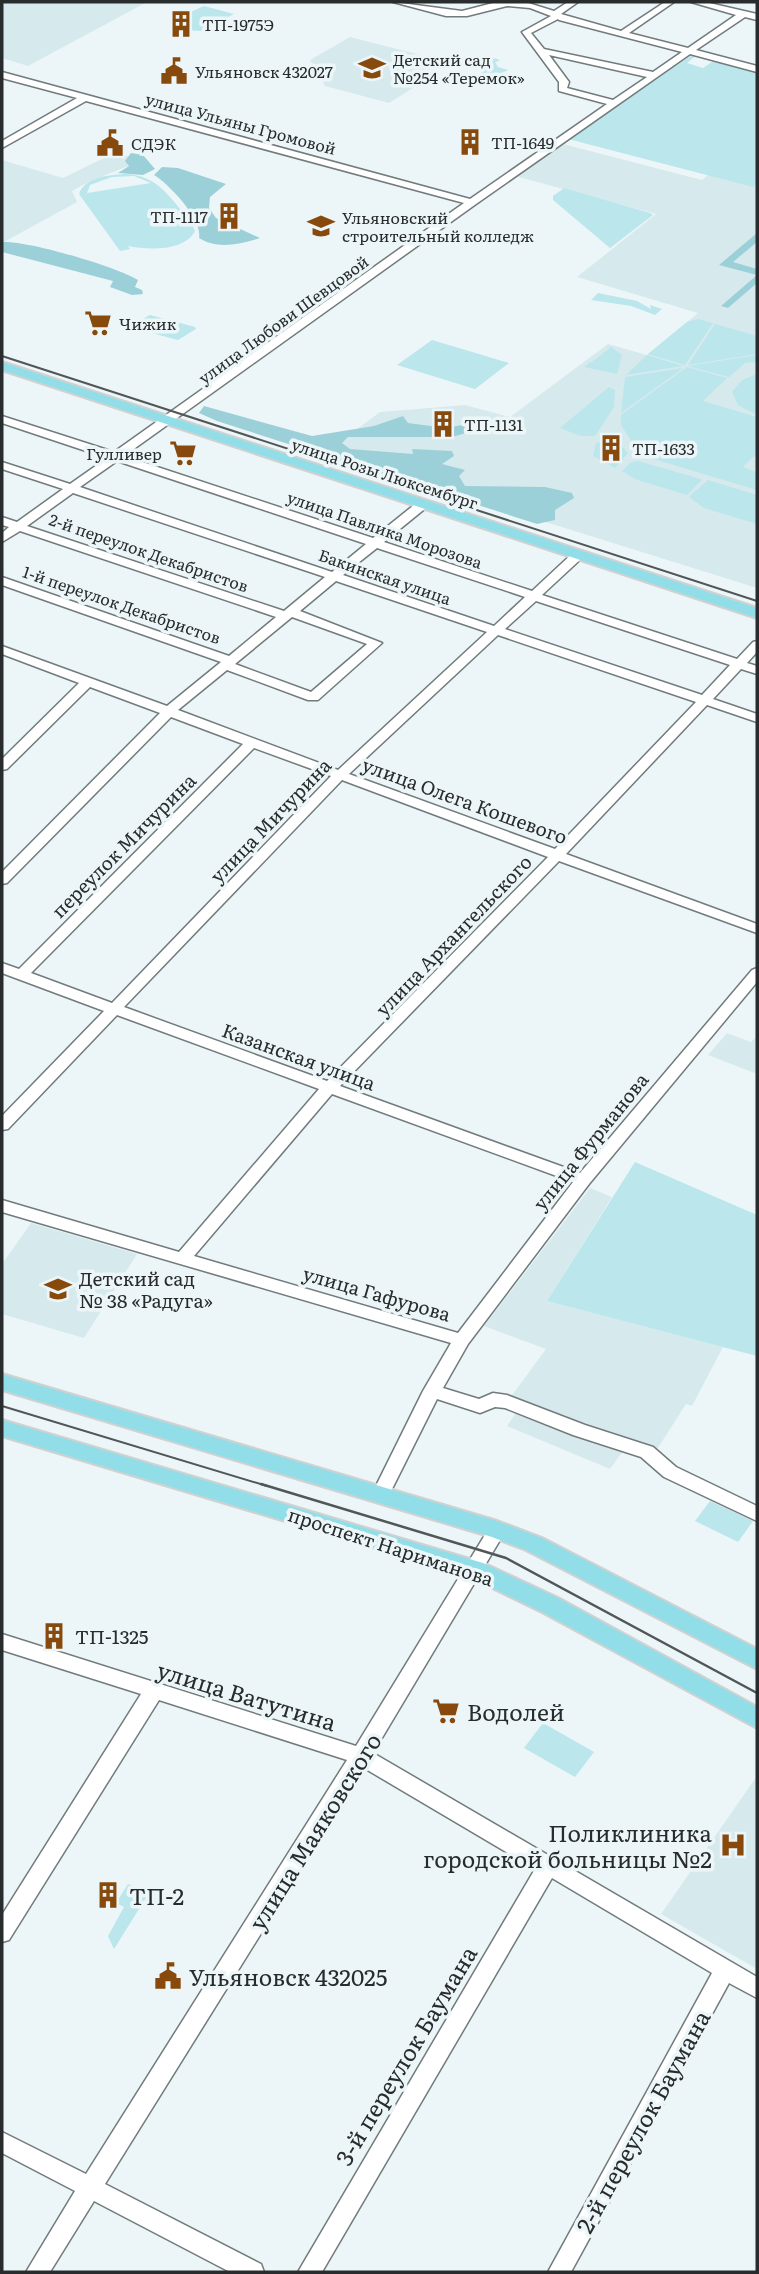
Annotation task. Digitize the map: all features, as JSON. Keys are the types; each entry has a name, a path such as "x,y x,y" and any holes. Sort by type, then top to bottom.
{"main road":[{"name":"улица Розы Люксембург","path":"2,366 757,613"},
{"path":"2,1382 497,1530 545,1549 757,1660"},
{"name":"проспект Нариманова","path":"2,1428 475,1569 550,1605 757,1718"}],"street":[{"path":"397,2 453,14 507,3 757,69"},
{"path":"574,2 526,32 564,82 562,89 613,103"},
{"path":"623,33 670,2"},
{"path":"695,2 757,17"},
{"name":"улица Любови Шевцовой","path":"2,538 472,202 744,13"},
{"path":"541,51 652,75"},
{"name":"улица Ульяны Громовой","path":"2,75 472,202"},
{"path":"2,145 86,97"},
{"name":"улица Павлика Морозова","path":"2,419 757,670"},
{"name":"Бакинская улица","path":"2,465 757,718"},
{"path":"2,880 168,712 423,504"},
{"name":"2-й переулок Декабристов","path":"2,521 376,643"},
{"name":"улица Мичурина","path":"2,1125 340,775 579,554"},
{"name":"1-й переулок Декабристов","path":"2,581 228,663 313,697 376,643"},
{"name":"улица Архангельского","path":"183,1258 329,1088 558,855 757,645"},
{"name":"улица Олега Кошевого","path":"5,655 252,742 757,929"},
{"path":"2,766 87,682"},
{"name":"переулок Мичурина","path":"21,975 252,742"},
{"name":"Казанская улица","path":"2,968 583,1180"},
{"name":"улица Фурманова","path":"462,1340 583,1180 757,973"},
{"name":"улица Гафурова","path":"2,1206 462,1340 432,1391 381,1494"},
{"path":"432,1391 480,1406 493,1400 507,1402 579,1430 648,1452 670,1472 757,1514"},
{"name":"улица Маяковского","path":"37,2272 361,1756 497,1530"},
{"name":"улица Ватутина","path":"2,1642 361,1756 757,1989"},
{"path":"2,1933 153,1692"},
{"name":"3-й переулок Баумана","path":"309,2272 548,1866"},
{"name":"2-й переулок Баумана","path":"559,2272 725,1969"},
{"path":"2,2143 253,2272"}],"shaded area":[{"path":"2,2 147,2 28,66 2,58"},
{"path":"204,6 234,14 201,31 182,30 180,27 186,23 170,21"},
{"name":"Детский сад №254 «Теремок»","path":"350,37 425,56 432,76 389,103 325,86 310,60"},
{"path":"695,53 698,54 687,63 703,68 718,58 757,70 757,184 753,187 568,139"},
{"path":"472,56 498,59 499,61 495,62 498,67 508,70 502,73 504,76 513,78 515,82 489,86"},
{"path":"757,134 757,588 325,453 380,412 465,405 510,417 608,344 647,355 698,313 577,277 656,214 515,176 563,144 702,180"},
{"path":"116,152 141,161 72,191 77,202 2,243 2,160 63,178"},
{"path":"131,153 143,155 155,169 143,175 118,173 129,166 125,161"},
{"path":"162,167 178,168 226,184 210,197 209,208 216,218 260,238 221,245 199,238 199,230 190,213 176,194 154,175"},
{"path":"124,174 146,178 163,190 192,224 195,231 190,238 183,243 164,248 128,246 130,249 120,251 79,194 92,180","holes":["134,176 151,183 87,193 90,185 112,177"]},
{"path":"564,188 653,215 610,248 553,200 553,196"},
{"path":"757,233 757,242 733,262 757,269 757,275 719,265"},
{"path":"2,242 31,245 111,268 138,280 135,287 142,290 143,294 132,295 110,287 113,281 2,252"},
{"path":"757,275 757,283 728,308 721,306"},
{"path":"598,293 637,301 651,309 650,305 662,309 655,315 631,306 591,300"},
{"path":"150,315 196,329 178,340 133,328 132,325"},
{"path":"698,319 713,323 685,365 648,354 687,322"},
{"path":"715,324 757,336 757,354 688,365"},
{"path":"432,340 509,363 475,389 397,365"},
{"path":"611,347 622,355 617,374 584,367 590,362 604,366 592,362"},
{"path":"647,355 683,366 626,375"},
{"path":"757,355 757,362 745,363 729,377 688,366"},
{"path":"687,367 727,378 703,401 757,417 757,457 754,456 743,467 757,472 757,490 640,455 621,425 621,415"},
{"path":"683,368 621,413 625,377"},
{"path":"757,374 757,415 738,405 732,392 742,380"},
{"path":"609,387 615,390 614,407 595,436 581,436 560,428"},
{"path":"204,406 312,436 374,426 403,416 408,423 446,428 478,422 481,424 479,429 452,437 348,437 342,443 350,449 413,454 412,449 452,451 454,456 442,464 465,470 459,476 465,486 545,487 572,493 574,498 555,510 555,520 537,524 217,421 199,413"},
{"path":"596,443 612,443 604,450 611,453 621,445 628,453 615,468 593,456"},
{"path":"638,461 702,480 687,495 635,479 622,471 630,463"},
{"path":"708,480 757,495 757,524 704,508 689,497"},
{"path":"727,1033 751,1042 757,1036 757,1074 708,1055"},
{"path":"635,1162 757,1215 757,1356 547,1301"},
{"path":"590,1188 612,1197 547,1301 723,1347 692,1406 686,1404 656,1451 631,1440 610,1469 507,1426 522,1404 510,1398 546,1349 484,1326"},
{"name":"Детский сад № 38 «Радуга»","path":"31,1223 137,1254 84,1338 2,1314 2,1264"},
{"path":"710,1501 753,1521 738,1542 695,1521"},
{"path":"543,1723 594,1752 575,1777 524,1748"},
{"name":"Поликлиника городской больницы №2","path":"757,1776 757,1969 661,1914"},
{"path":"128,1884 149,1893 114,1949 108,1936 124,1907 116,1903"}],"tram line":[{"path":"2,356 757,601"},
{"path":"2,1406 267,1486"},
{"path":"261,1484 506,1558 757,1693"}],"place":[{"name":"ТП-1975Э","path":"181,24"},
{"name":"Детский сад №254 «Теремок»","path":"372,68"},
{"name":"Ульяновск 432027","path":"174,71"},
{"name":"ТП-1649","path":"470,142"},
{"name":"СДЭК","path":"110,143"},
{"name":"ТП-1117","path":"229,216"},
{"name":"Ульяновский строительный колледж","path":"321,226"},
{"name":"Чижик","path":"98,323"},
{"name":"ТП-1131","path":"443,424"},
{"name":"ТП-1633","path":"611,448"},
{"name":"Гулливер","path":"183,453"},
{"name":"Детский сад № 38 «Радуга»","path":"58,1289"},
{"name":"ТП-1325","path":"54,1636"},
{"name":"Водолей","path":"446,1711"},
{"name":"Поликлиника городской больницы №2","path":"733,1845"},
{"name":"ТП-2","path":"108,1895"},
{"name":"Ульяновск 432025","path":"168,1976"}]}
